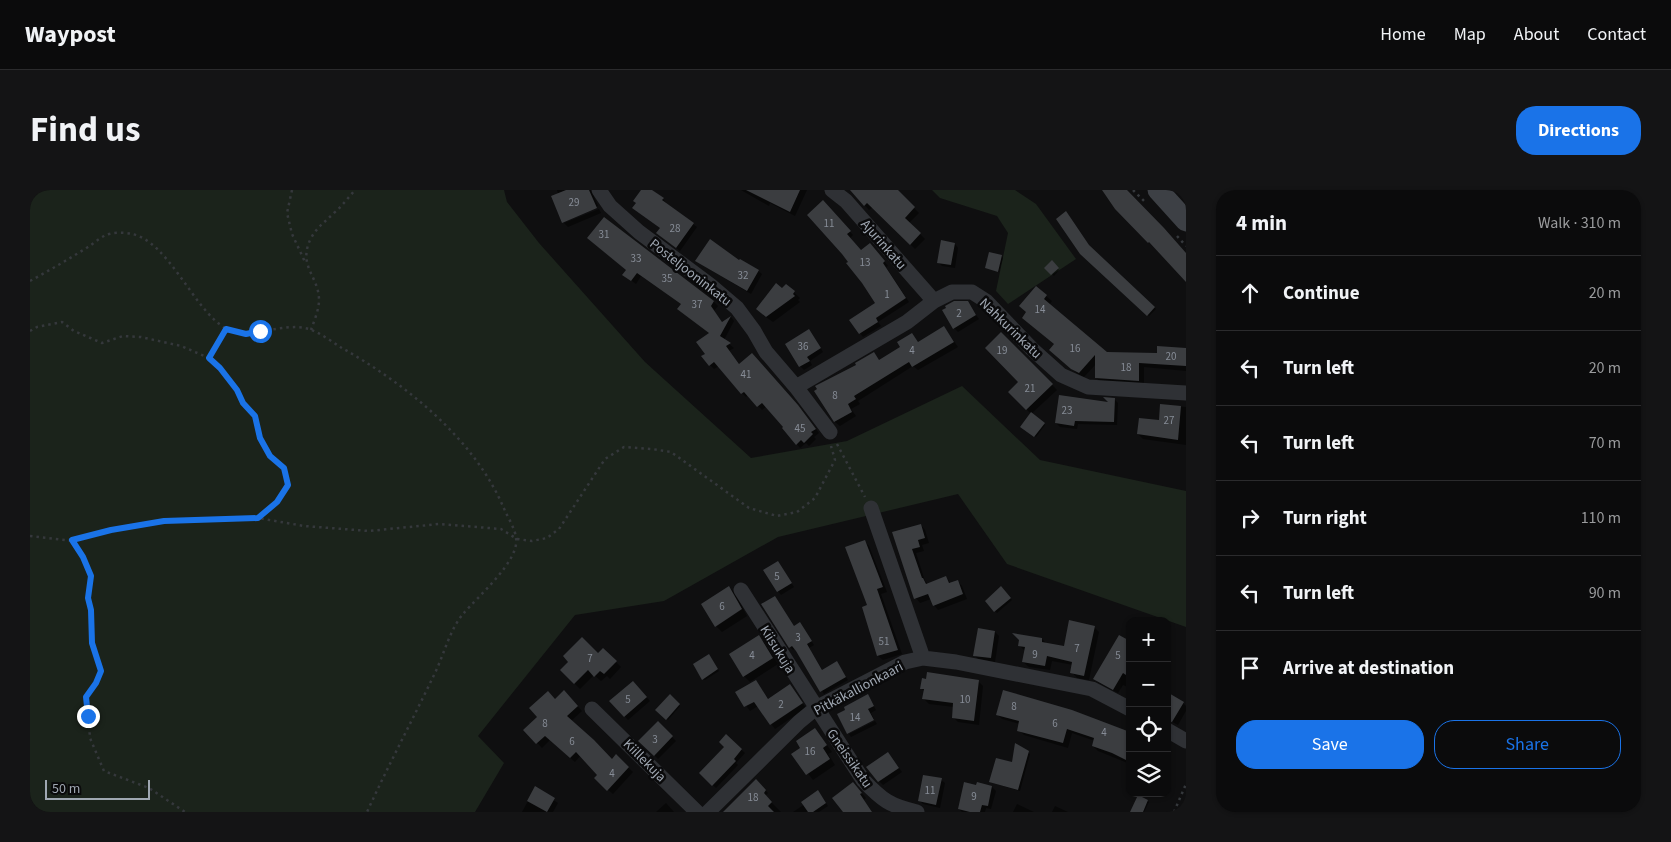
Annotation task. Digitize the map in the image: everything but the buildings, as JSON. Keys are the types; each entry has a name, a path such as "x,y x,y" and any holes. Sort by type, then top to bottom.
{"street":[{"name":"Posteljooninkatu","path":"599,190 610,206 639,232 710,285 737,308 754,331 766,352 796,387 830,432"},
{"name":"Ajurinkatu","path":"832,190 846,201 934,301"},
{"path":"1158,190 1186,221"},
{"name":"Nahkurinkatu","path":"796,387 907,322 934,301 952,292 972,292 986,301 1032,349 1061,375 1088,387 1186,393"},
{"path":"870,508 923,658"},
{"name":"Kiisukuja","path":"741,590 816,708"},
{"name":"Pitkäkallionkaari","path":"708,812 816,708 905,662 923,658 956,662 1092,689 1126,707"},
{"name":"Kiillekuja","path":"592,708 698,812"},
{"name":"Gneissikatu","path":"816,708 863,780 881,799 902,809 917,812"},
{"path":"1171,732 1186,741"}],"path":[{"path":"292,190 287,213 292,234 306,263 319,299 317,314 311,330"},
{"path":"306,263 311,239 321,224 334,214 355,190"},
{"path":"30,281 88,247 104,235 133,234 145,239 164,256 204,308 226,329 246,334 293,326 311,330 396,381 421,402 453,434 473,456 497,492 517,539 513,556 488,588 461,616 367,812"},
{"path":"30,331 37,327 62,322 74,330 102,343 123,336 141,337 181,346 209,358 220,368 237,390 243,403 255,416 260,438 270,456 284,468 288,485 277,502 258,518"},
{"path":"209,358 226,329"},
{"path":"30,536 72,540 111,530 164,521 258,518 304,526 369,531 439,524 501,529 517,539 532,541 547,538 559,529 605,459 624,448 671,452 749,508 777,516 797,512 815,498 835,460 830,432"},
{"path":"830,432 870,508"},
{"path":"72,540 83,557 91,576 88,598 91,610 92,643 101,671 96,683 86,697 90,738 104,771 149,788 185,812"},
{"path":"1174,812 1186,784"}],"shaded area":[{"path":"30,190 504,190 507,202 539,243 645,362 751,458 847,441 962,386 1040,460 1186,491 1186,627 1171,622 1171,617 1158,617 1007,564 958,494 778,537 664,601 575,615 478,736 504,763 475,812 30,812"},
{"path":"932,190 1015,190 1036,204 1076,259 1008,304 996,291 1008,233 997,216 940,198"}],"route":[{"path":"88,716 86,697 96,683 101,671 92,643 91,610 88,598 91,576 83,557 72,540 111,530 164,521 258,518 277,502 288,485 284,468 270,456 260,438 255,416 243,403 237,390 220,368 209,358 226,329 246,334 260,331"}]}
